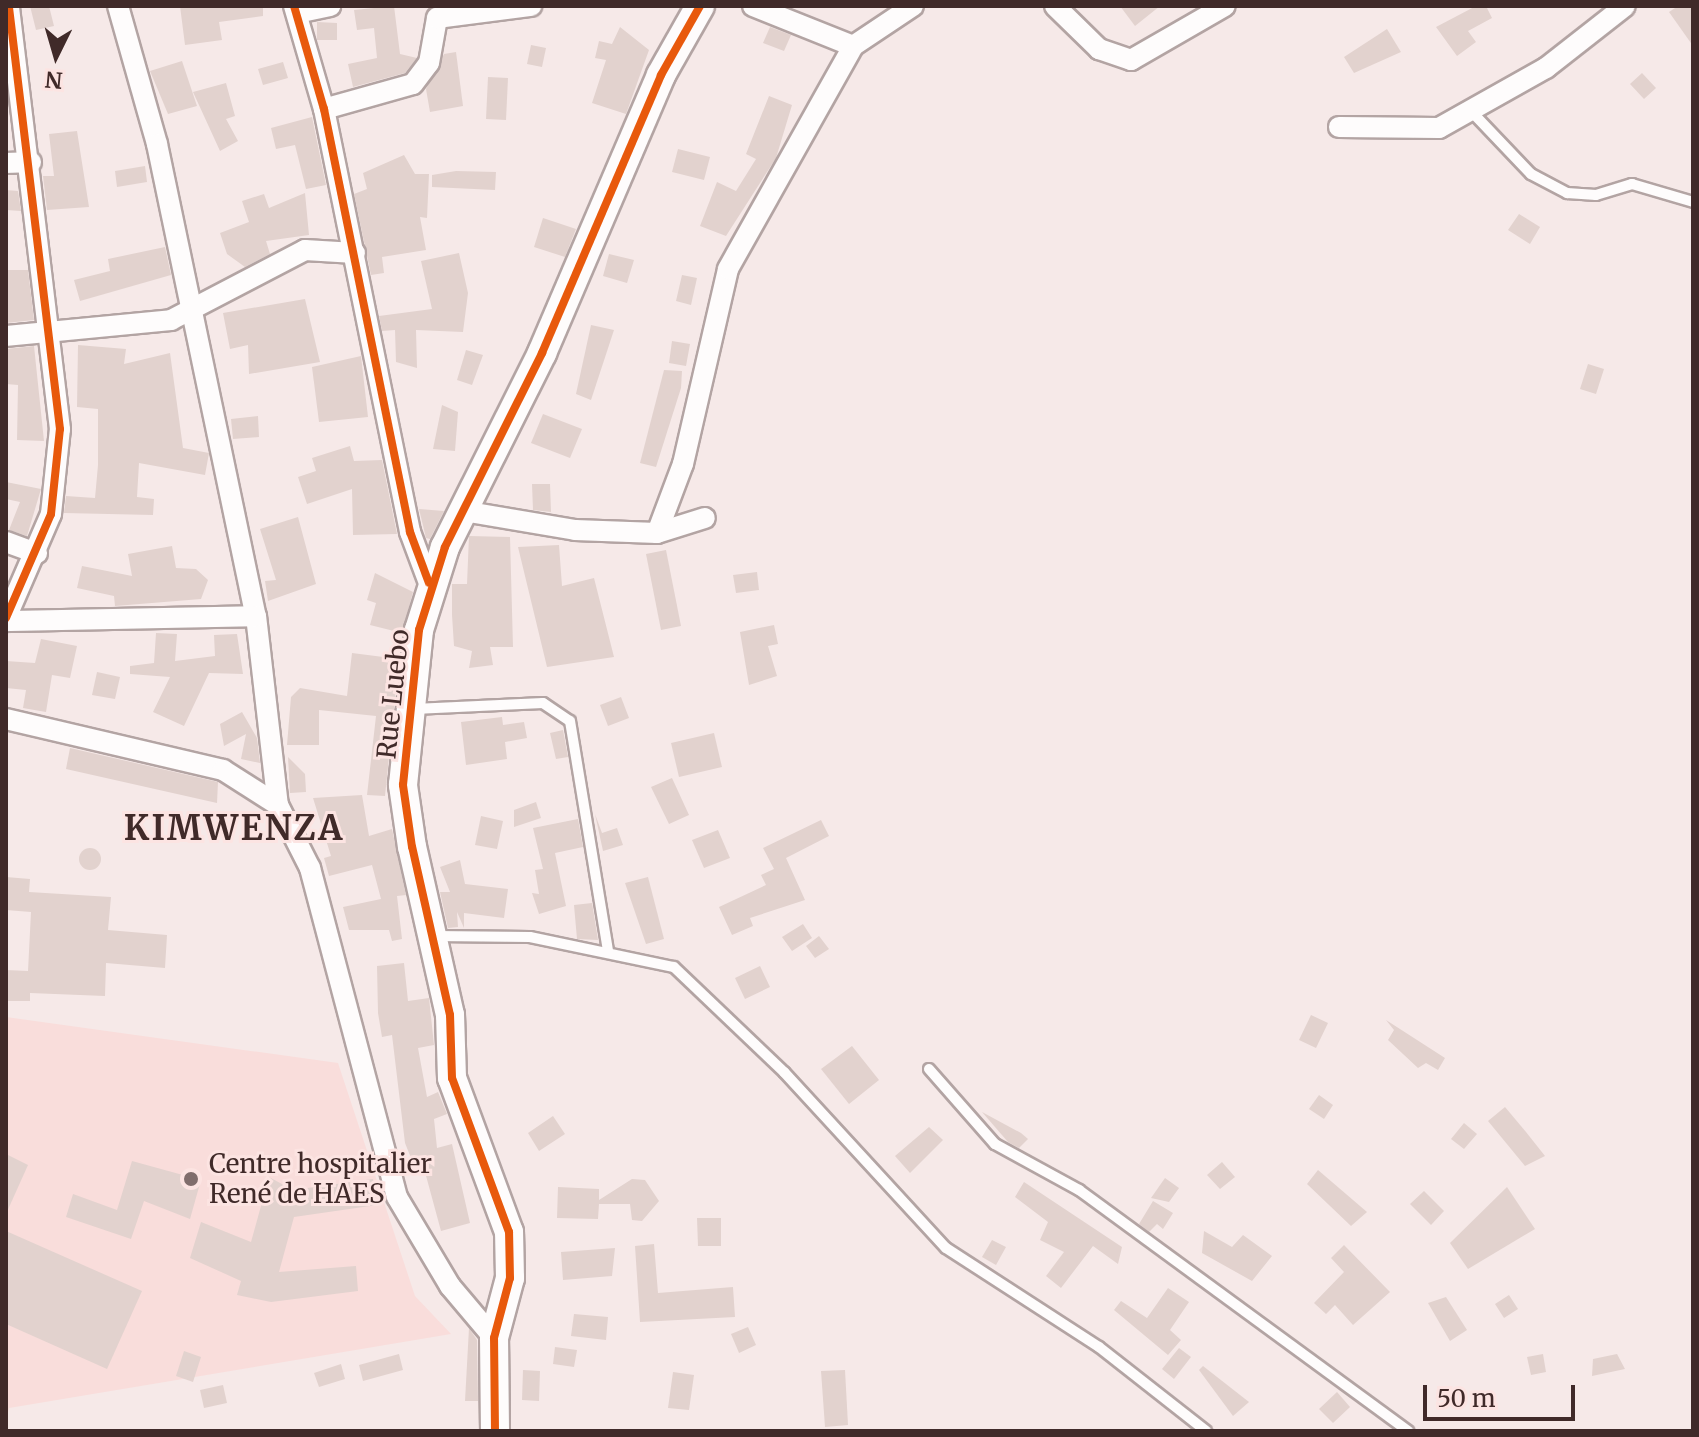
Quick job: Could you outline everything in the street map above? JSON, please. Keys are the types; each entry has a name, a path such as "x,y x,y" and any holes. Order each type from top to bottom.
{"street":[{"path":"9,6 31,162 47,336 60,429 51,514 27,582 6,620 256,616"},
{"path":"118,6 157,144 256,616 278,805 310,868 397,1197 450,1286 494,1338"},
{"path":"330,6 296,10 324,109 410,532 429,583"},
{"path":"324,109 413,84 429,63 437,18 531,6"},
{"name":"Rue Luebo","path":"495,1431 494,1338 510,1278 509,1232 452,1078 450,1015 429,936 403,785 429,583 542,353 661,75 700,6"},
{"path":"753,6 853,46"},
{"path":"657,533 683,464 728,269 853,46 913,6"},
{"path":"1055,6 1099,49 1131,60 1225,6"},
{"path":"1339,127 1419,132 1470,110 1559,59 1625,6"},
{"path":"6,163 31,162"},
{"path":"6,336 47,336 191,311 305,250 355,253"},
{"path":"463,511 546,527 657,533 705,518"},
{"path":"6,542 37,553"},
{"path":"27,582 44,620"},
{"path":"6,719 214,767 278,805"}],"lane":[{"path":"1470,110 1531,174 1567,193 1596,195 1632,184 1693,202"},
{"path":"411,709 543,703 570,721 608,950"},
{"path":"429,936 530,937 608,950 674,967 695,981 946,1248 1099,1347 1206,1431"},
{"path":"929,1069 995,1144 1079,1190 1408,1431"}],"shaded area":[{"name":"Centre hospitalier René de HAES","path":"6,1017 338,1063 415,1296 451,1334 9,1408 6,1420"}],"building":[{"path":"30,6 49,6 54,26 36,30"},
{"path":"180,6 263,6 263,16 219,22 222,40 185,45"},
{"path":"394,6 400,54 417,58 405,73 353,87 348,64 377,58 374,28 357,30 354,10"},
{"path":"1120,6 1160,6 1135,26"},
{"path":"1476,6 1486,6 1492,18 1468,31 1476,42 1457,56 1436,27"},
{"path":"1678,6 1693,6 1693,46 1669,12"},
{"path":"317,22 337,23 337,40 317,40"},
{"path":"620,27 649,50 626,114 592,103 606,60 595,58 599,41 612,44"},
{"path":"770,27 791,35 784,51 763,43"},
{"path":"1387,29 1401,52 1354,73 1344,57"},
{"path":"531,45 546,48 542,67 527,64"},
{"path":"456,52 463,106 430,112 426,89 444,54"},
{"path":"182,61 197,106 168,114 150,71"},
{"path":"283,62 288,78 263,85 258,69"},
{"path":"1642,73 1656,88 1644,99 1630,84"},
{"path":"488,77 508,78 506,120 486,119"},
{"path":"226,83 235,116 226,119 238,141 220,151 193,92"},
{"path":"769,96 792,105 776,158 726,236 700,226 717,182 736,191 756,159 746,154"},
{"path":"312,117 326,185 306,189 295,145 276,149 271,128"},
{"path":"77,131 89,207 47,210 43,176 54,176 49,134"},
{"path":"678,149 710,157 704,180 672,172"},
{"path":"404,155 415,174 429,174 427,218 420,217 426,250 382,257 384,273 371,275 354,194 367,189 363,173"},
{"path":"145,166 147,182 117,187 115,171"},
{"path":"456,171 496,172 495,190 432,187 432,175"},
{"path":"6,190 18,191 21,211 6,210"},
{"path":"305,193 309,235 266,241 270,254 245,267 227,254 220,233 249,222 242,201 264,194 269,208"},
{"path":"1519,214 1540,227 1530,244 1508,230"},
{"path":"543,218 576,229 565,257 534,247"},
{"path":"165,247 171,275 80,301 74,280 110,271 108,259"},
{"path":"459,253 468,293 463,332 416,330 417,368 396,362 395,330 382,331 379,316 432,309 421,261"},
{"path":"609,254 634,260 627,283 603,276"},
{"path":"6,270 28,270 34,320 6,323"},
{"path":"682,275 697,278 691,305 676,301"},
{"path":"305,299 320,362 249,374 248,345 230,349 223,313"},
{"path":"591,325 614,330 591,400 576,394"},
{"path":"672,341 690,344 686,366 669,363"},
{"path":"78,345 126,349 124,364 170,353 183,448 209,453 205,475 139,463 137,497 154,499 153,515 64,513 66,496 95,498 98,465 98,409 77,407"},
{"path":"34,346 44,441 17,440 18,385 6,384 6,349"},
{"path":"466,350 483,355 472,385 457,380"},
{"path":"361,356 368,417 319,422 312,367"},
{"path":"1588,364 1604,369 1596,394 1580,389"},
{"path":"664,370 682,371 681,388 656,467 640,463"},
{"path":"442,405 458,412 455,451 433,449"},
{"path":"543,414 582,429 570,458 531,443"},
{"path":"258,416 259,437 233,439 231,419"},
{"path":"350,446 354,461 382,460 397,534 353,535 352,489 307,504 298,477 316,471 312,458"},
{"path":"6,482 41,489 27,536 9,530 20,502 6,499"},
{"path":"532,484 550,484 551,512 533,510"},
{"path":"419,509 444,511 430,539 426,538"},
{"path":"298,517 316,584 268,601 265,581 276,580 260,529"},
{"path":"469,536 510,537 513,647 490,647 493,665 469,668 472,651 454,646 452,584 467,584"},
{"path":"559,545 562,586 594,578 614,657 547,667 518,547"},
{"path":"172,546 176,568 196,569 208,580 201,599 115,606 114,596 77,588 82,566 132,576 128,554"},
{"path":"666,550 681,626 661,630 646,554"},
{"path":"757,572 759,590 736,593 733,575"},
{"path":"375,573 413,592 402,633 370,625 376,603 367,600"},
{"path":"774,625 778,644 768,646 777,676 749,685 740,632"},
{"path":"156,633 177,634 175,661 215,656 214,635 237,634 243,674 209,673 184,726 153,712 170,677 130,674 130,666 154,663"},
{"path":"41,639 77,646 70,678 52,675 46,712 23,708 26,690 6,688 6,661 35,663"},
{"path":"352,653 399,659 385,796 367,795 376,716 319,710 319,745 287,745 291,697 300,688 347,696"},
{"path":"97,672 120,677 115,699 92,695"},
{"path":"621,697 629,718 608,726 600,705"},
{"path":"242,712 257,738 260,763 241,759 246,734 224,746 220,724"},
{"path":"502,717 503,725 524,722 527,738 505,742 507,759 466,765 461,722"},
{"path":"563,730 568,757 556,759 550,733"},
{"path":"714,733 722,767 679,777 671,743"},
{"path":"70,748 218,782 217,803 66,769"},
{"path":"288,757 305,774 306,792 290,793"},
{"path":"672,778 689,815 669,824 651,787"},
{"path":"362,795 369,836 392,829 406,895 397,896 402,939 392,941 389,930 349,930 343,907 381,899 372,865 329,876 324,858 331,856 313,798"},
{"path":"536,802 541,818 514,827 514,810"},
{"path":"595,814 602,833 617,828 623,845 603,851"},
{"path":"481,816 503,821 497,849 475,845"},
{"path":"578,819 583,847 555,853 566,906 539,914 532,893 539,894 535,870 543,869 533,828"},
{"path":"821,820 829,836 786,858 805,900 750,918 753,926 732,935 719,907 766,885 761,875 774,869 763,848"},
{"path":"718,830 730,858 704,868 692,840"},
{"path":"90,848 98,851 101,859 98,867 90,870 82,867 79,859 82,851"},
{"path":"460,860 465,884 508,889 504,918 464,913 464,928 457,912 458,927 448,928 440,892 450,892 440,867"},
{"path":"6,877 30,879 29,892 111,897 108,930 167,935 165,968 106,963 105,996 30,993 30,1001 6,1001 6,970 28,971 31,912 6,910"},
{"path":"648,877 664,939 646,944 625,883"},
{"path":"592,903 598,940 577,939 574,905"},
{"path":"803,924 812,938 792,951 782,937"},
{"path":"819,936 829,949 815,958 806,946"},
{"path":"404,963 408,1001 429,998 434,1045 418,1048 427,1097 438,1092 447,1114 434,1119 437,1148 452,1144 470,1223 441,1231 425,1172 417,1173 405,1143 392,1035 382,1037 378,1013 377,966"},
{"path":"760,966 770,987 745,999 735,978"},
{"path":"1311,1015 1328,1023 1316,1048 1299,1040"},
{"path":"1386,1020 1445,1058 1438,1070 1426,1063 1418,1068 1388,1040 1394,1030"},
{"path":"852,1046 879,1080 849,1104 821,1069"},
{"path":"1319,1095 1333,1105 1324,1119 1309,1109"},
{"path":"1505,1107 1545,1156 1525,1166 1488,1121"},
{"path":"982,1112 1028,1139 1019,1148 1008,1142"},
{"path":"553,1116 565,1134 539,1151 528,1133"},
{"path":"1464,1123 1477,1134 1464,1149 1451,1139"},
{"path":"929,1127 943,1140 910,1173 895,1156"},
{"path":"6,1154 28,1165 6,1214"},
{"path":"132,1161 201,1180 190,1219 144,1201 131,1239 66,1217 73,1194 117,1210"},
{"path":"1222,1162 1235,1177 1220,1189 1207,1175"},
{"path":"1318,1170 1367,1212 1351,1226 1307,1184"},
{"path":"269,1177 293,1190 373,1179 377,1205 294,1217 279,1272 356,1266 358,1291 271,1302 237,1295 241,1281 190,1258 201,1222 251,1242"},
{"path":"1165,1178 1179,1188 1169,1202 1151,1198"},
{"path":"632,1179 645,1180 659,1201 642,1221 632,1220 630,1204 599,1204 598,1219 557,1218 558,1187 599,1189 599,1200"},
{"path":"1024,1182 1122,1247 1118,1264 1093,1246 1061,1288 1046,1276 1064,1252 1040,1240 1048,1222 1015,1197"},
{"path":"1507,1187 1535,1229 1468,1269 1450,1243"},
{"path":"1424,1191 1444,1211 1431,1225 1410,1204"},
{"path":"1153,1201 1173,1213 1163,1229 1157,1224 1149,1232 1139,1224"},
{"path":"697,1218 721,1218 721,1246 698,1246"},
{"path":"6,1231 142,1291 107,1369 6,1324"},
{"path":"1204,1231 1232,1247 1243,1235 1272,1256 1252,1281 1202,1253"},
{"path":"992,1240 1006,1247 996,1265 982,1257"},
{"path":"654,1244 658,1293 733,1287 735,1317 640,1322 635,1246"},
{"path":"1344,1245 1390,1292 1353,1325 1335,1305 1326,1314 1314,1303 1344,1272 1331,1258"},
{"path":"615,1248 612,1276 563,1280 561,1252"},
{"path":"1168,1288 1189,1302 1170,1330 1181,1340 1168,1355 1114,1310 1121,1301 1147,1318"},
{"path":"1509,1295 1518,1309 1504,1318 1495,1304"},
{"path":"1446,1297 1467,1330 1450,1341 1428,1303"},
{"path":"574,1314 608,1317 606,1340 571,1336"},
{"path":"748,1327 756,1345 739,1353 731,1334"},
{"path":"469,1328 477,1340 478,1401 465,1401"},
{"path":"555,1347 577,1350 574,1367 553,1364"},
{"path":"1179,1348 1191,1357 1174,1379 1162,1369"},
{"path":"184,1351 201,1357 193,1382 176,1376"},
{"path":"399,1354 403,1370 363,1381 359,1365"},
{"path":"1543,1354 1546,1372 1531,1375 1527,1357"},
{"path":"1617,1354 1625,1369 1592,1376 1593,1359"},
{"path":"341,1364 345,1379 319,1387 314,1373"},
{"path":"1203,1366 1249,1402 1233,1416 1199,1370"},
{"path":"523,1370 540,1371 539,1401 522,1400"},
{"path":"845,1370 848,1425 825,1427 821,1371"},
{"path":"673,1372 694,1375 689,1410 668,1408"},
{"path":"223,1385 227,1403 204,1408 200,1390"},
{"path":"1337,1392 1350,1407 1333,1423 1319,1409"}],"cycle path":[{"path":"6,618 51,514 60,429 9,6"},
{"path":"294,6 324,109 410,532 429,583"},
{"path":"495,1431 494,1338 510,1278 509,1232 452,1078 450,1015 412,847 403,785 419,630 445,547 542,353 661,75 700,6"}],"place":[{"name":"Centre hospitalier René de HAES","path":"191,1179"}],"district":[{"name":"KIMWENZA","path":"234,829"}]}
